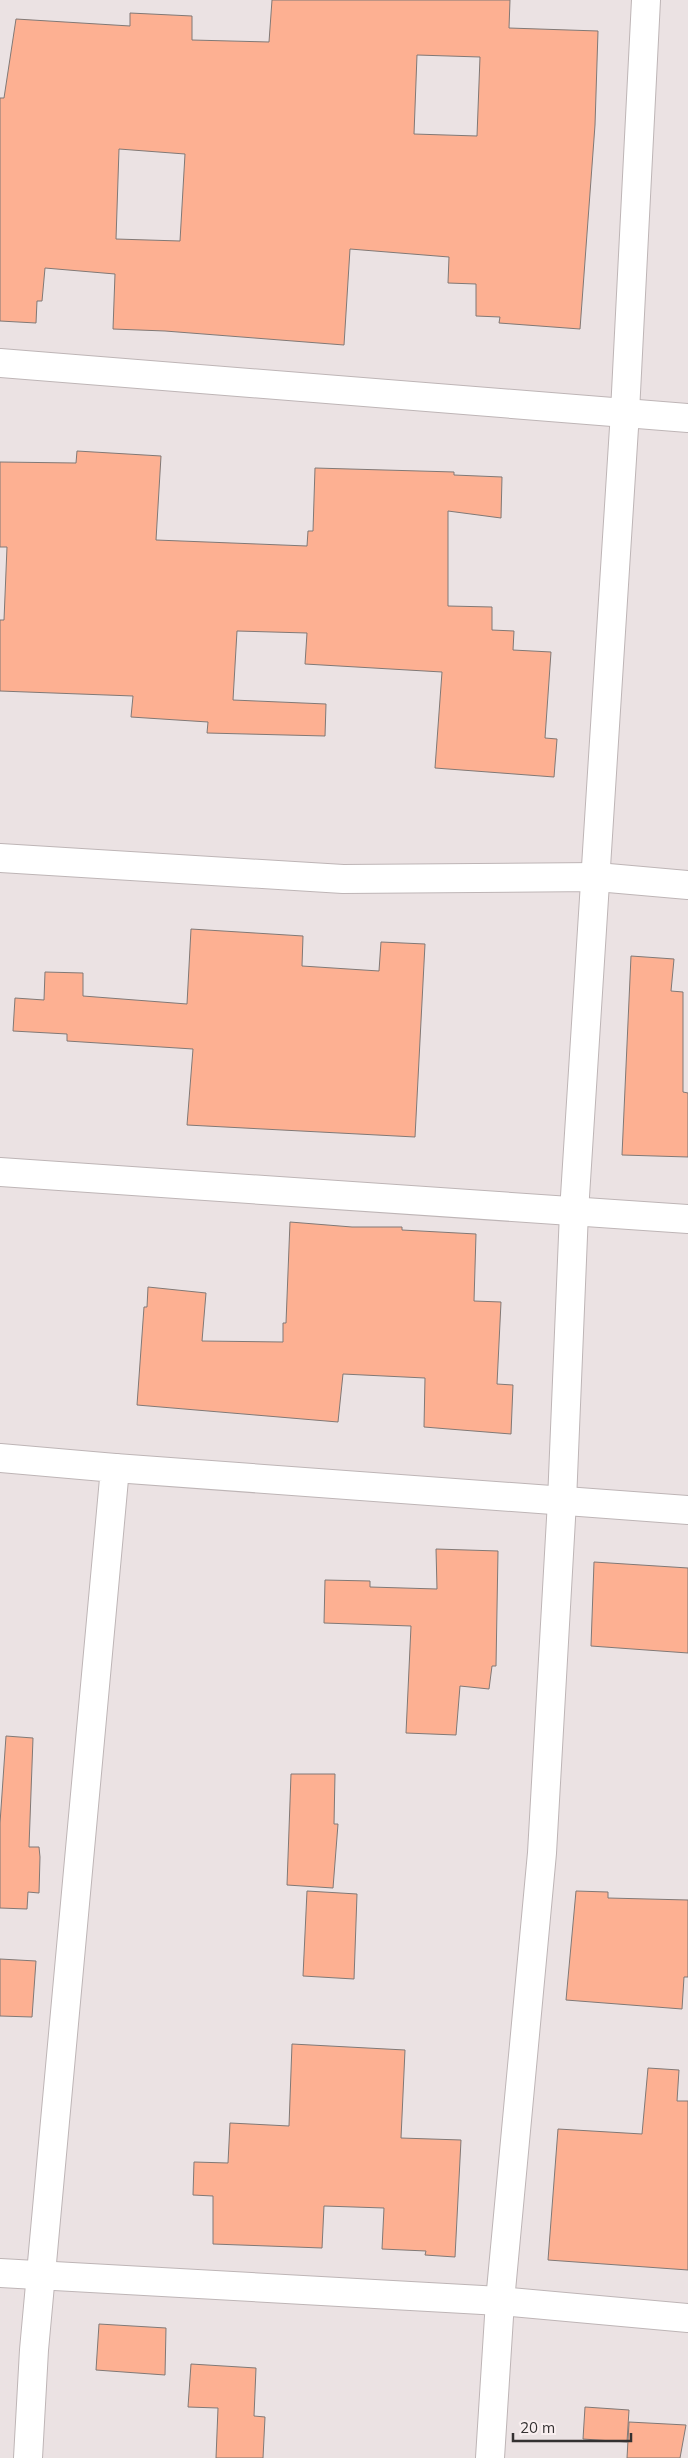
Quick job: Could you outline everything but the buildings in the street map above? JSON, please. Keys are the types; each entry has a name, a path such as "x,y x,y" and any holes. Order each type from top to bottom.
{"street":[{"path":"490,2458 500,2301 542,1853 562,1501 574,1212 597,877 625,412 646,0"},
{"path":"0,363 688,418"},
{"path":"0,858 342,879 597,877 688,885"},
{"path":"0,1172 688,1219"},
{"path":"0,1458 688,1510"},
{"path":"28,2458 41,2275 115,1468"},
{"path":"0,2273 500,2301 688,2318"}]}
